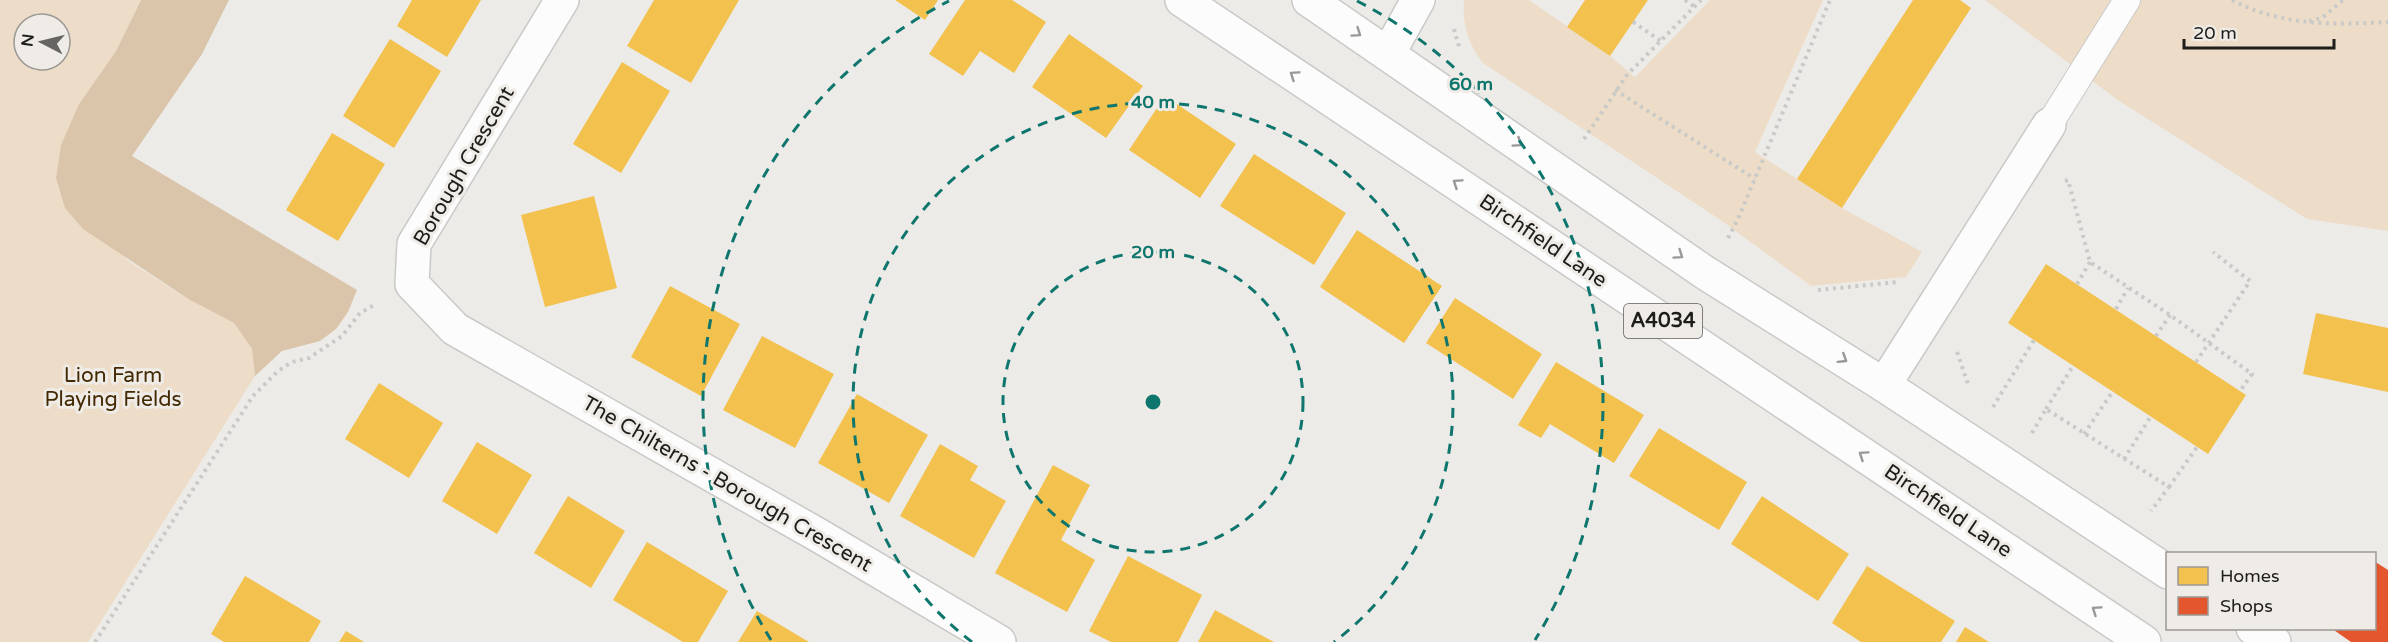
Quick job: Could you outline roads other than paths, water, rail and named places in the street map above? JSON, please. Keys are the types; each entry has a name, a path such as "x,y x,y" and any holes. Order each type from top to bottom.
{"main road":[{"name":"Borough Crescent","path":"455,329 412,284 414,244 562,0"},
{"name":"Birchfield Lane","path":"1182,0 2144,642"},
{"name":"A4034","path":"1309,0 1704,272 1884,385 2166,571"},
{"path":"1388,54 1419,0"},
{"path":"1884,385 2049,125"},
{"name":"The Chilterns - Borough Crescent","path":"455,329 808,529 999,642"},
{"path":"2256,630 2274,642"}],"lane":[{"path":"2049,125 2127,0"}],"park label":[{"name":"Lion Farm Playing Fields","path":"113,387"}]}
